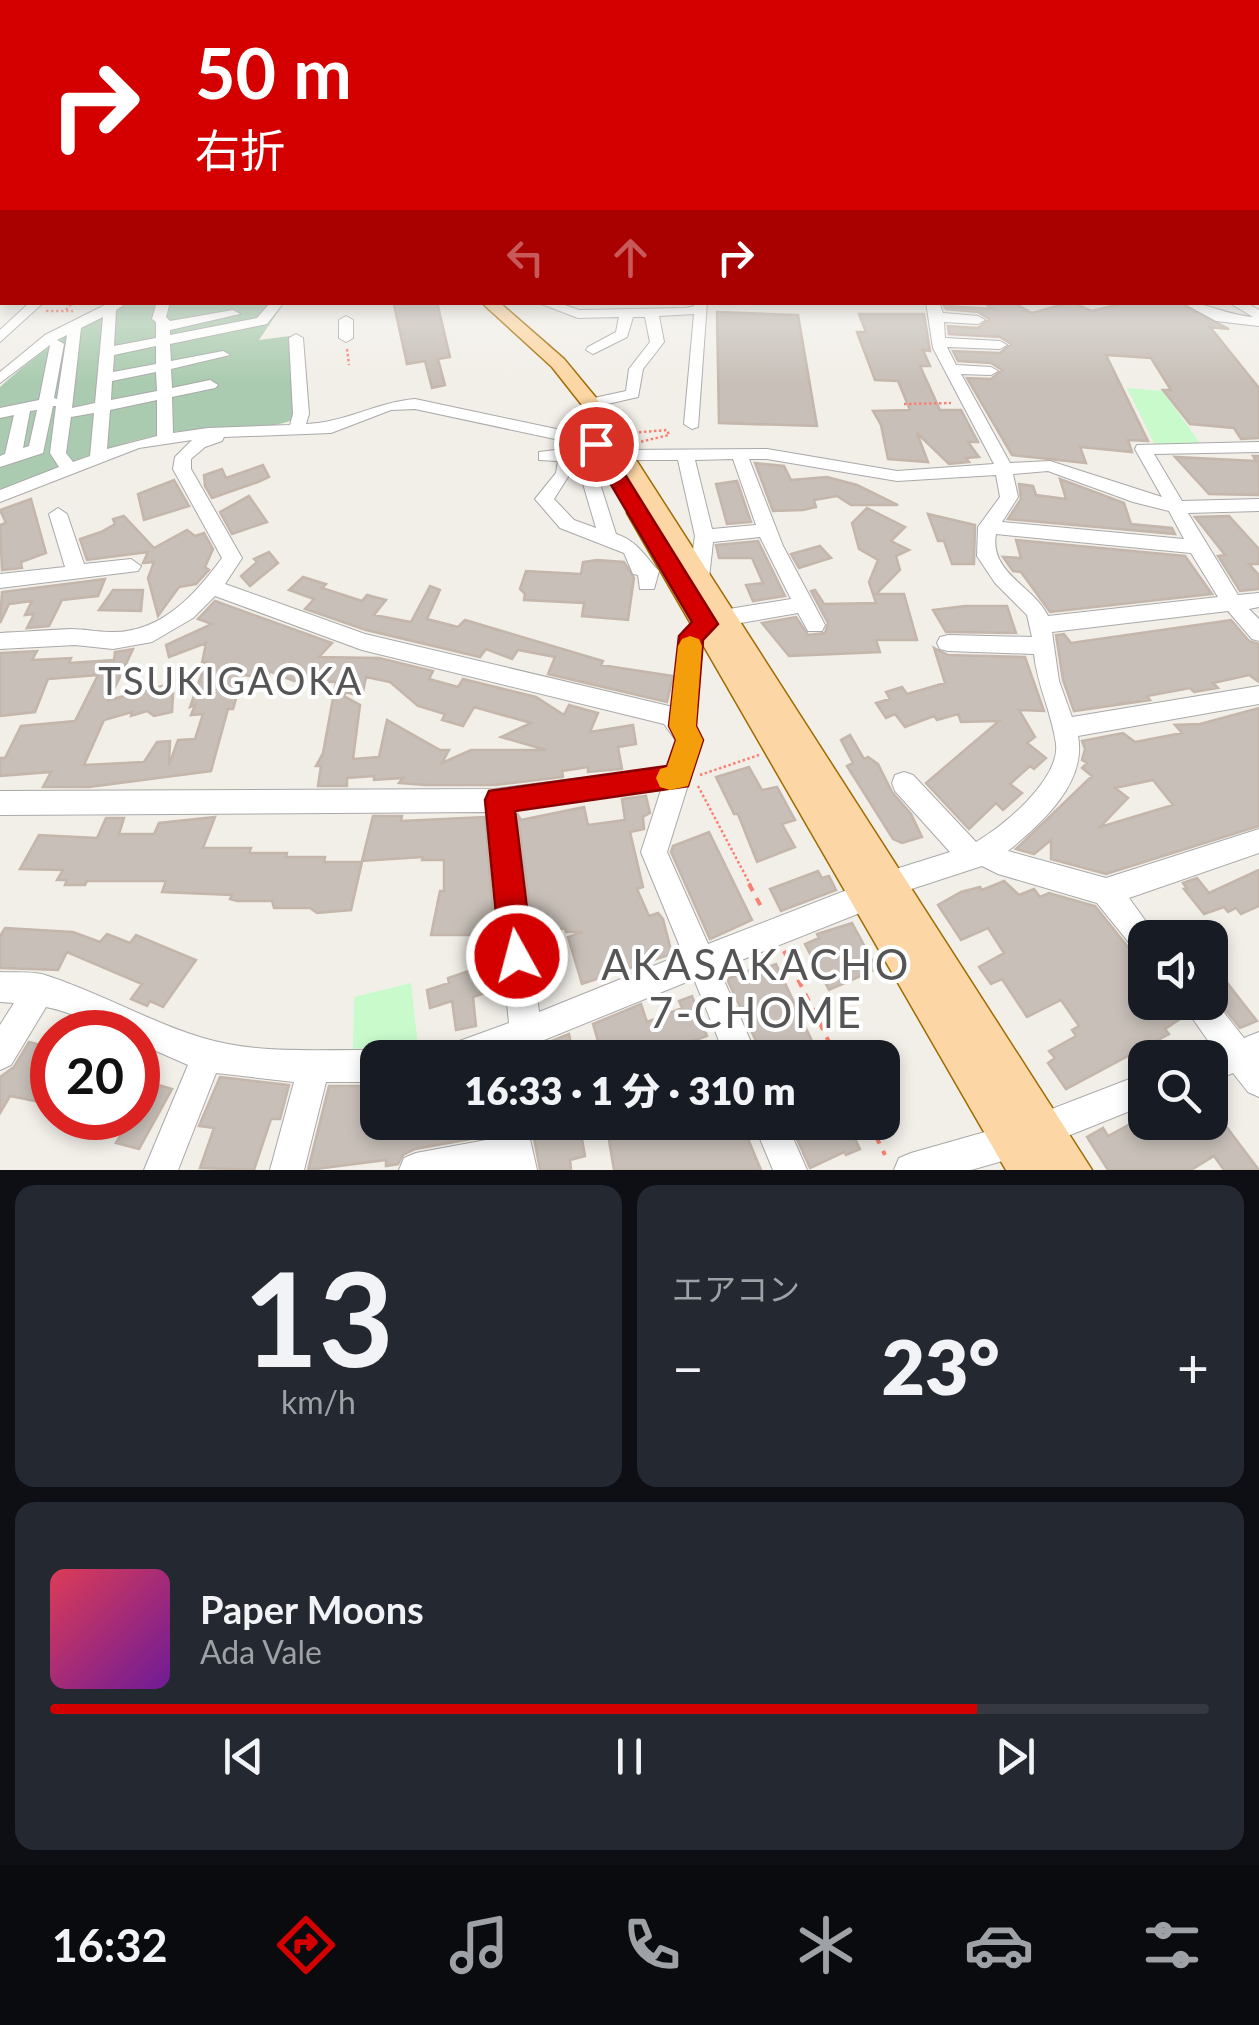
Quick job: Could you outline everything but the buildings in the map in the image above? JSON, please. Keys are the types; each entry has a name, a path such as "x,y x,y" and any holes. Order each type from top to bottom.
{"main road":[{"path":"475,305 555,380 699,578 714,621"},
{"path":"492,305 558,364 590,402 606,452 1028,1133 1071,1170"},
{"path":"1028,1133 1030,1170"}],"street":[{"path":"0,379 65,329 116,305"},
{"path":"98,458 106,352 116,305"},
{"path":"163,305 159,319 163,320 165,440"},
{"path":"106,352 234,313 262,321 275,305"},
{"path":"551,305 578,314 626,314 701,306 692,424"},
{"path":"1193,305 1221,318 1256,324"},
{"path":"1237,305 1256,324"},
{"path":"0,338 34,307"},
{"path":"508,1040 701,963 772,929 978,855 1055,788 1066,772 1066,728 1053,700 1037,613 988,561 982,544 986,527 1009,496 1003,466 938,342 935,310 978,320"},
{"path":"590,402 633,394 636,369 657,342 651,312"},
{"path":"345,313 347,342"},
{"path":"593,350 622,334 626,314"},
{"path":"14,457 37,450 44,404 65,329"},
{"path":"63,460 65,329"},
{"path":"296,338 301,414 297,428"},
{"path":"938,342 1000,346"},
{"path":"105,378 223,355"},
{"path":"950,369 991,371"},
{"path":"0,413 44,404 102,406 210,386"},
{"path":"14,457 98,458 136,444 165,440 331,428 389,406 415,404 606,452 767,454 897,476 954,474 1003,466 1050,466 1139,498 1179,506 1259,506"},
{"path":"14,457 23,408"},
{"path":"0,641 74,637 113,641 152,634 186,613 212,588 232,558 182,469 183,457 199,443 248,431"},
{"path":"1259,447 1144,449 1179,506 1194,546 1230,603 1259,632"},
{"path":"545,456 567,457 580,452 583,458 579,464 606,452"},
{"path":"606,452 608,538"},
{"path":"685,454 704,536 699,578"},
{"path":"739,454 767,530 815,624"},
{"path":"567,457 564,474 544,500 568,524 623,541 640,562 640,569 649,571 646,584"},
{"path":"0,496 63,460"},
{"path":"58,514 77,572"},
{"path":"986,527 1194,546"},
{"path":"704,536 767,530"},
{"path":"0,581 131,566"},
{"path":"212,588 362,642 671,716 683,726 690,740 654,852 734,1040"},
{"path":"948,642 1040,636 1259,600"},
{"path":"683,726 691,636 714,621 804,604"},
{"path":"1066,728 1259,695"},
{"path":"0,803 499,800 678,777"},
{"path":"904,783 978,855 1106,892 1259,841"},
{"path":"499,800 526,1034"},
{"path":"1106,892 1129,920"},
{"path":"0,987 61,992 172,1044 208,1056 256,1066 360,1065"},
{"path":"0,1054 40,988"},
{"path":"1210,1020 1242,1063"},
{"path":"161,1170 208,1056"},
{"path":"287,1170 315,1064"},
{"path":"898,1162 1028,1133 1128,1096"},
{"path":"778,1140 790,1170"},
{"path":"416,1170 518,1152 520,1170"}],"path":[{"path":"34,307 65,329 72,305"},
{"path":"347,342 349,365"},
{"path":"904,404 968,403"},
{"path":"567,457 669,435 666,430 606,452"},
{"path":"759,755 694,777 769,922"},
{"path":"777,938 828,1040"},
{"path":"882,1140 898,1162"}],"green space":[{"path":"127,305 283,305 259,340 298,335 305,415 263,427 191,430 142,439 69,463 0,494 0,387 31,361 94,320"},
{"path":"1127,388 1163,391 1202,446 1156,447"},
{"path":"411,983 417,1040 360,1040 360,1049 353,1049 354,997"}],"slow traffic":[{"path":"670,778 678,777 690,740 683,726 690,646"}],"district":[{"name":"TSUKIGAOKA","path":"231,680"},
{"name":"AKASAKACHO 7-CHOME","path":"756,988"}],"route":[{"path":"517,956 499,800 678,777 690,740 683,726 691,636 706,624 596,444"}]}
